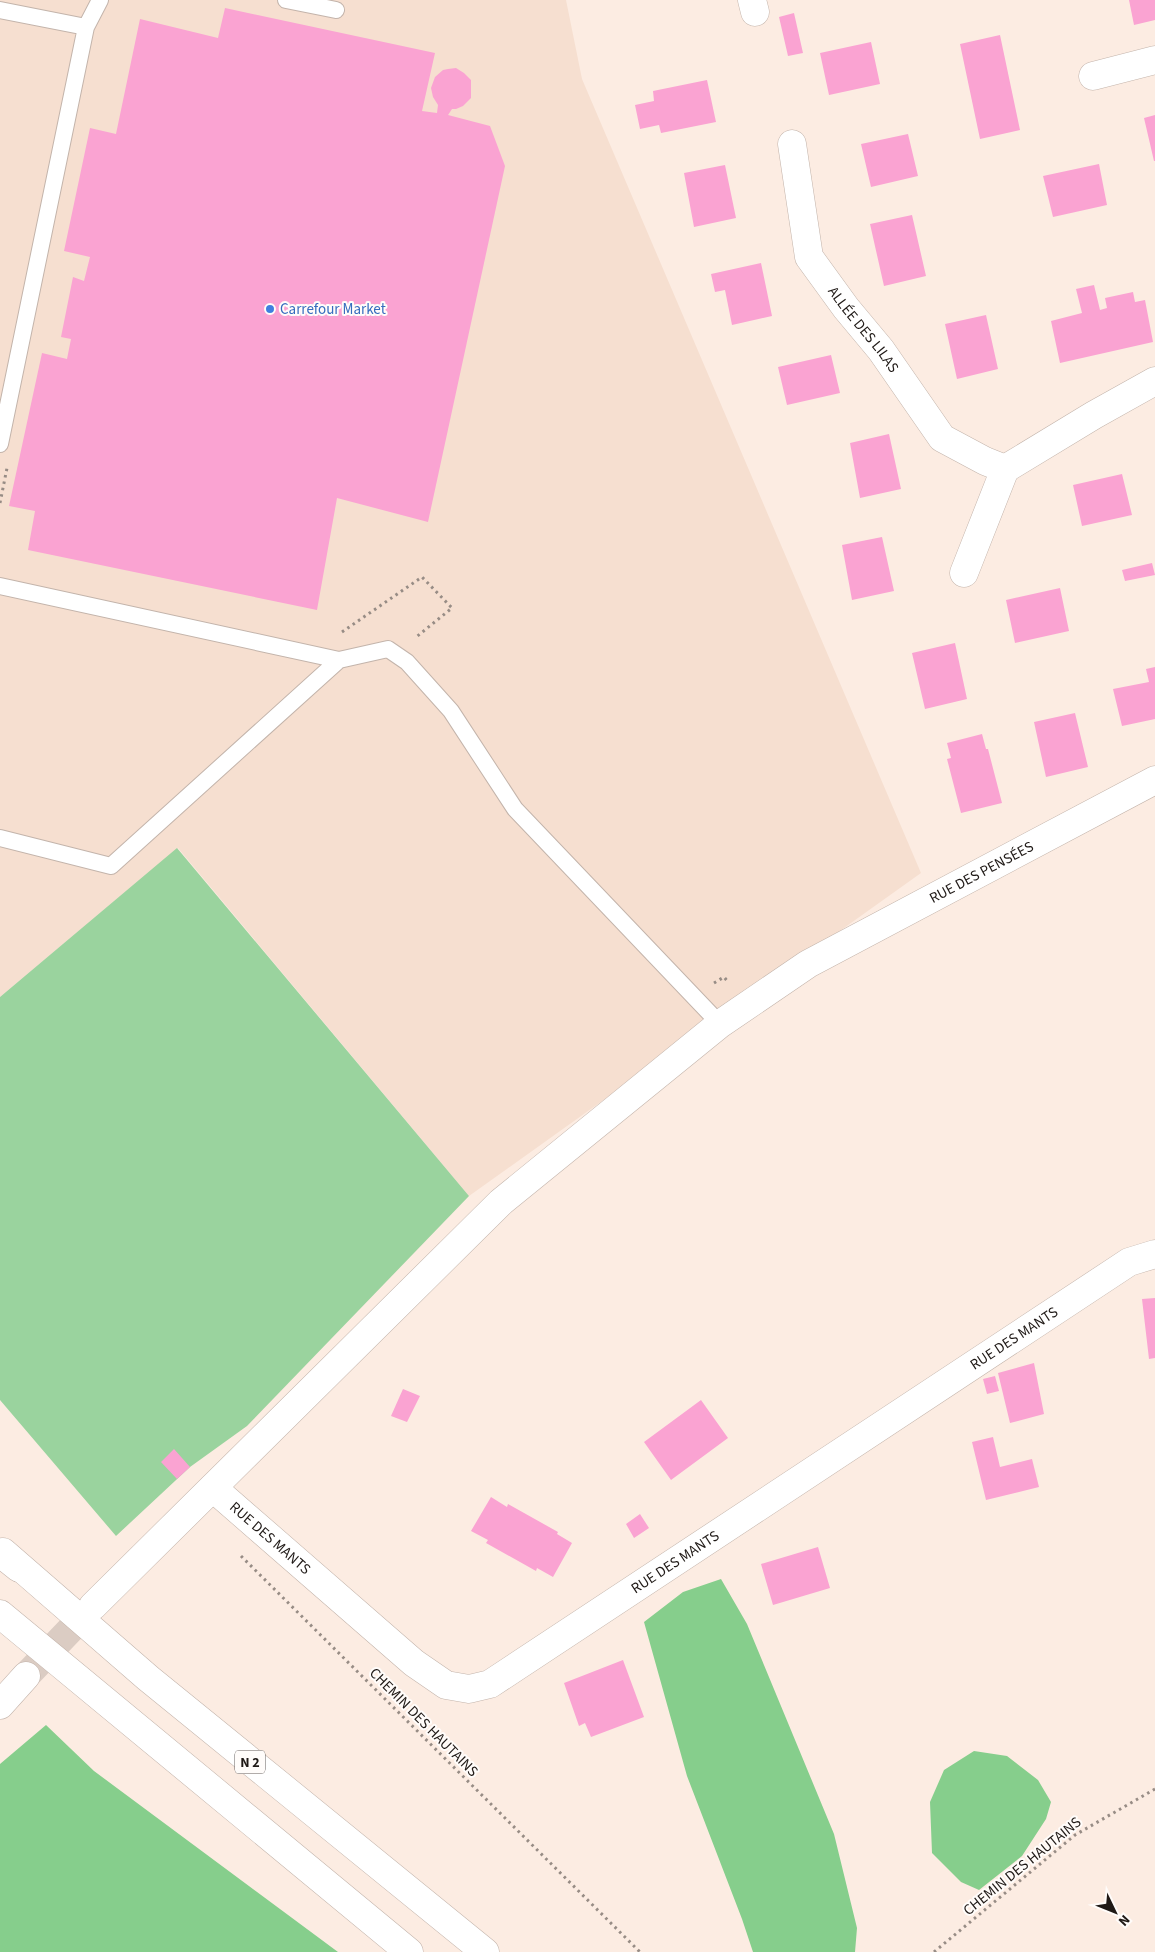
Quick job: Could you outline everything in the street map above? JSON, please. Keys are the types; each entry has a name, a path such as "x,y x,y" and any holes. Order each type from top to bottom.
{"main road":[{"path":"1093,76 1155,60"},
{"name":"ALLÉE DES LILAS","path":"792,144 809,257 846,308 881,350 942,438 984,461 1005,469"},
{"path":"964,573 1005,469 1094,415 1155,381"},
{"name":"RUE DES PENSÉES","path":"93,1606 116,1581 213,1488 501,1202 720,1024 808,964 1155,780"},
{"name":"RUE DES MANTS","path":"213,1488 414,1663 446,1685 469,1689 490,1684 1129,1262 1155,1254"},
{"name":"N 2","path":"6,1557 148,1678 485,1952"},
{"path":"0,1614 409,1952"},
{"path":"0,1705 26,1676"}],"lane":[{"path":"0,444 86,27 100,0"},
{"path":"286,0 336,10"},
{"path":"0,10 86,27"},
{"path":"0,586 338,660 388,649 407,662 451,711 515,809 720,1024"},
{"path":"0,838 111,866 338,660"}],"path":[{"path":"336,637 422,577 452,608 414,639 421,645"},
{"path":"707,987 724,977 747,1006"},
{"name":"CHEMIN DES HAUTAINS","path":"235,1550 640,1952"},
{"name":"CHEMIN DES HAUTAINS","path":"934,1952 1075,1835 1155,1789"}],"shaded area":[{"path":"0,0 566,0 582,79 921,873 469,1196 178,848 0,997"}],"green space":[{"path":"177,848 469,1196 247,1426 190,1467 116,1536 0,1400 0,997"},
{"path":"721,1579 747,1624 834,1834 857,1928 855,1952 753,1952 687,1776 644,1622 683,1592"},
{"path":"46,1725 94,1771 338,1952 0,1952 0,1764"},
{"path":"974,1751 1007,1756 1038,1780 1051,1802 1046,1819 1022,1856 979,1890 961,1882 932,1853 930,1802 944,1770"}],"building":[{"path":"1129,0 1155,0 1155,20 1134,25"},
{"name":"Carrefour Market","path":"225,8 435,53 422,111 437,113 438,105 433,97 431,88 435,77 443,70 448,69 456,68 464,73 471,80 471,98 463,106 452,109 448,115 490,126 505,166 428,522 337,498 317,610 28,550 35,511 9,506 42,353 67,359 71,339 61,337 73,277 84,281 90,257 64,251 90,128 116,134 140,19 218,38"},
{"path":"794,13 803,53 788,56 779,17"},
{"path":"1000,35 1020,130 980,139 960,44"},
{"path":"871,42 880,84 829,95 820,53"},
{"path":"707,80 716,122 661,133 659,125 640,129 635,105 654,101 653,91"},
{"path":"1155,115 1155,161 1154,161 1144,118"},
{"path":"908,134 918,176 871,187 861,144"},
{"path":"1099,164 1107,205 1053,217 1043,176"},
{"path":"725,165 736,218 694,227 684,173"},
{"path":"912,215 926,276 884,286 870,224"},
{"path":"761,263 772,316 732,325 725,290 715,292 711,274"},
{"path":"1094,285 1100,310 1107,308 1105,298 1133,292 1135,302 1145,300 1153,342 1060,363 1051,321 1082,313 1076,289"},
{"path":"986,315 998,369 957,379 945,324"},
{"path":"831,355 840,393 787,405 778,367"},
{"path":"889,434 901,489 860,498 850,443"},
{"path":"1122,474 1132,515 1082,526 1073,485"},
{"path":"882,537 894,591 852,600 842,545"},
{"path":"1152,563 1155,575 1125,581 1122,570"},
{"path":"1060,588 1069,631 1015,643 1006,600"},
{"path":"955,643 967,699 925,709 912,653"},
{"path":"1155,667 1155,719 1122,726 1113,689 1149,682 1146,669"},
{"path":"1075,713 1088,767 1046,777 1034,722"},
{"path":"982,734 986,749 988,749 1002,803 961,813 947,759 951,758 947,743"},
{"path":"1155,1298 1155,1358 1149,1359 1142,1299"},
{"path":"1034,1363 1044,1414 1010,1423 998,1373"},
{"path":"995,1376 999,1391 987,1394 983,1379"},
{"path":"403,1389 420,1396 407,1422 391,1416"},
{"path":"701,1400 728,1438 671,1480 644,1442"},
{"path":"993,1437 1000,1467 1032,1459 1039,1487 986,1500 972,1442"},
{"path":"174,1449 190,1467 177,1479 161,1462"},
{"path":"491,1497 507,1507 508,1504 558,1532 557,1534 572,1543 553,1577 537,1568 536,1571 486,1543 488,1540 471,1531"},
{"path":"640,1514 649,1528 634,1538 626,1524"},
{"path":"818,1547 830,1588 773,1605 761,1564"},
{"path":"623,1660 644,1717 591,1737 585,1723 579,1726 564,1683"}],"tunnel":[{"path":"26,1676 93,1606"}],"place":[{"name":"Carrefour Market","path":"270,309"}]}
